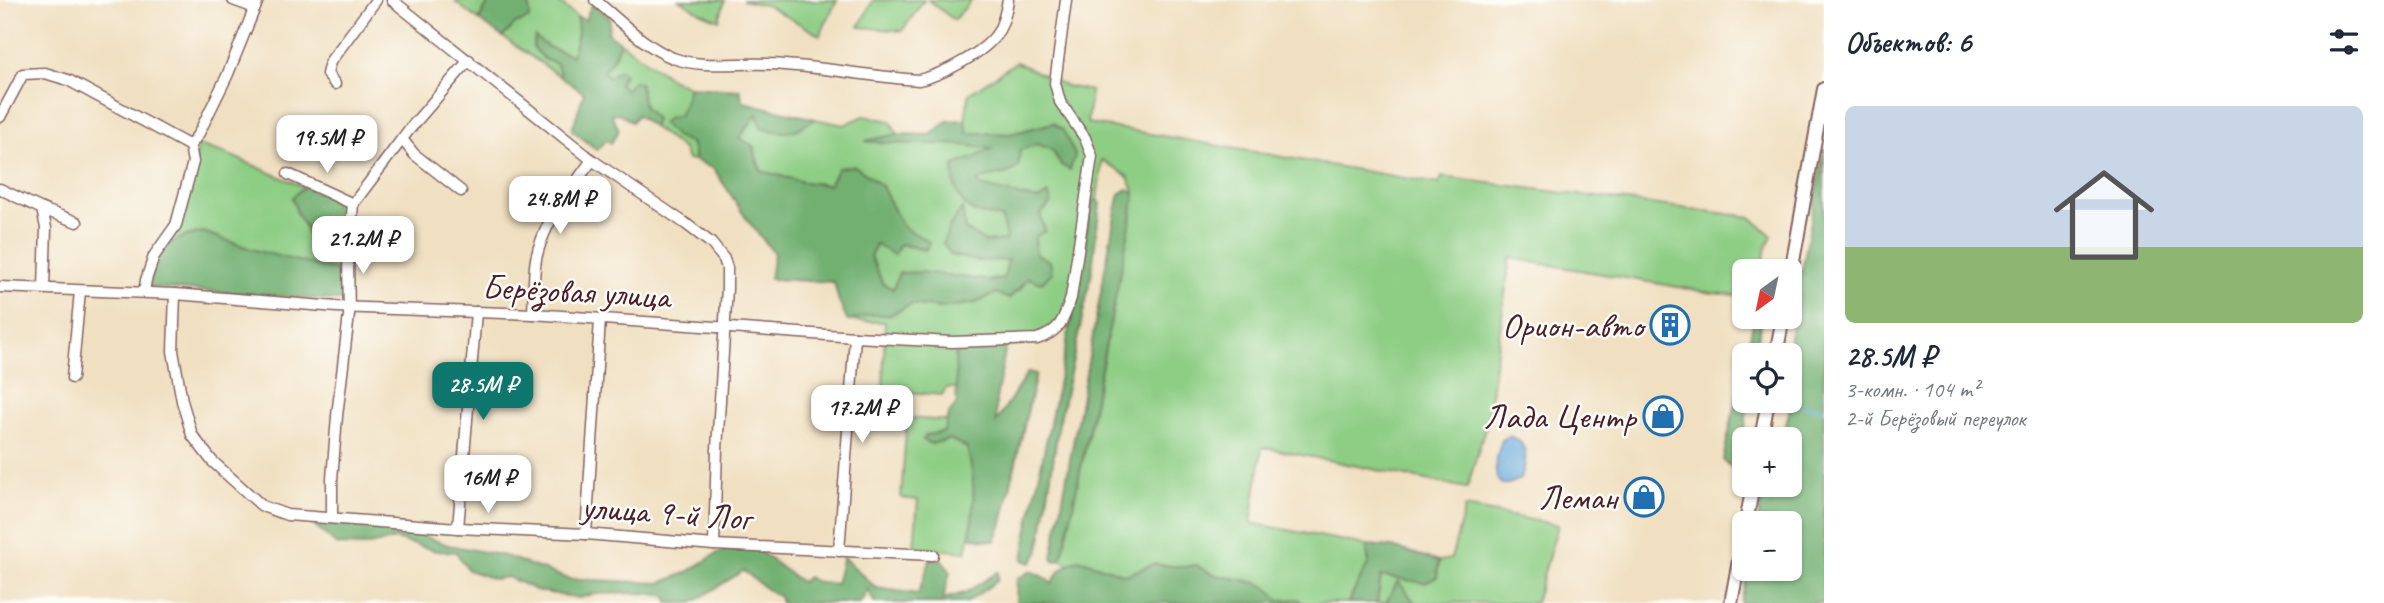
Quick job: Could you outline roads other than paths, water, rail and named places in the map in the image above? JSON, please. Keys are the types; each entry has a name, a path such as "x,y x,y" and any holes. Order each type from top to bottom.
{"main road":[{"path":"1793,259 1824,89"},
{"path":"1731,603 1735,581"}],"street":[{"path":"144,292 154,256 176,225 193,162 190,146 227,76 256,4 233,0"},
{"path":"335,84 327,74 330,62 376,0"},
{"path":"392,0 593,160 686,224 718,251 727,268 726,328 716,449 713,545"},
{"path":"595,0 636,34 674,58 695,63 770,64 919,80 938,76 988,44 1003,22 1009,0"},
{"name":"Берёзовая улица","path":"0,288 144,292 349,307 533,314 952,342 1038,339 1051,335 1064,319 1071,298 1092,156 1085,138 1060,102 1055,83 1066,0"},
{"path":"332,517 332,479 349,307 348,258 353,204 402,139 469,60"},
{"path":"0,117 23,74 45,73 77,84 190,146"},
{"path":"402,139 414,153 461,191"},
{"path":"533,314 536,261 542,239 551,217 593,160"},
{"path":"288,174 353,204"},
{"path":"0,189 77,222"},
{"path":"43,209 46,228 44,288"},
{"path":"72,378 80,291"},
{"name":"улица 9-й Лог","path":"175,294 173,351 182,401 192,435 212,461 262,506 287,515 713,545 933,555"},
{"path":"458,528 476,313"},
{"path":"586,534 600,320"},
{"path":"839,551 855,337"}],"water":[{"path":"1509,436 1523,447 1524,466 1520,479 1502,484 1498,480 1496,465 1502,440"}],"waterway":[{"path":"1803,406 1824,408"}],"place":[{"name":"Орион-авто","path":"1670,325"},
{"name":"Лада Центр","path":"1663,416"},
{"name":"Леман","path":"1644,497"}]}
